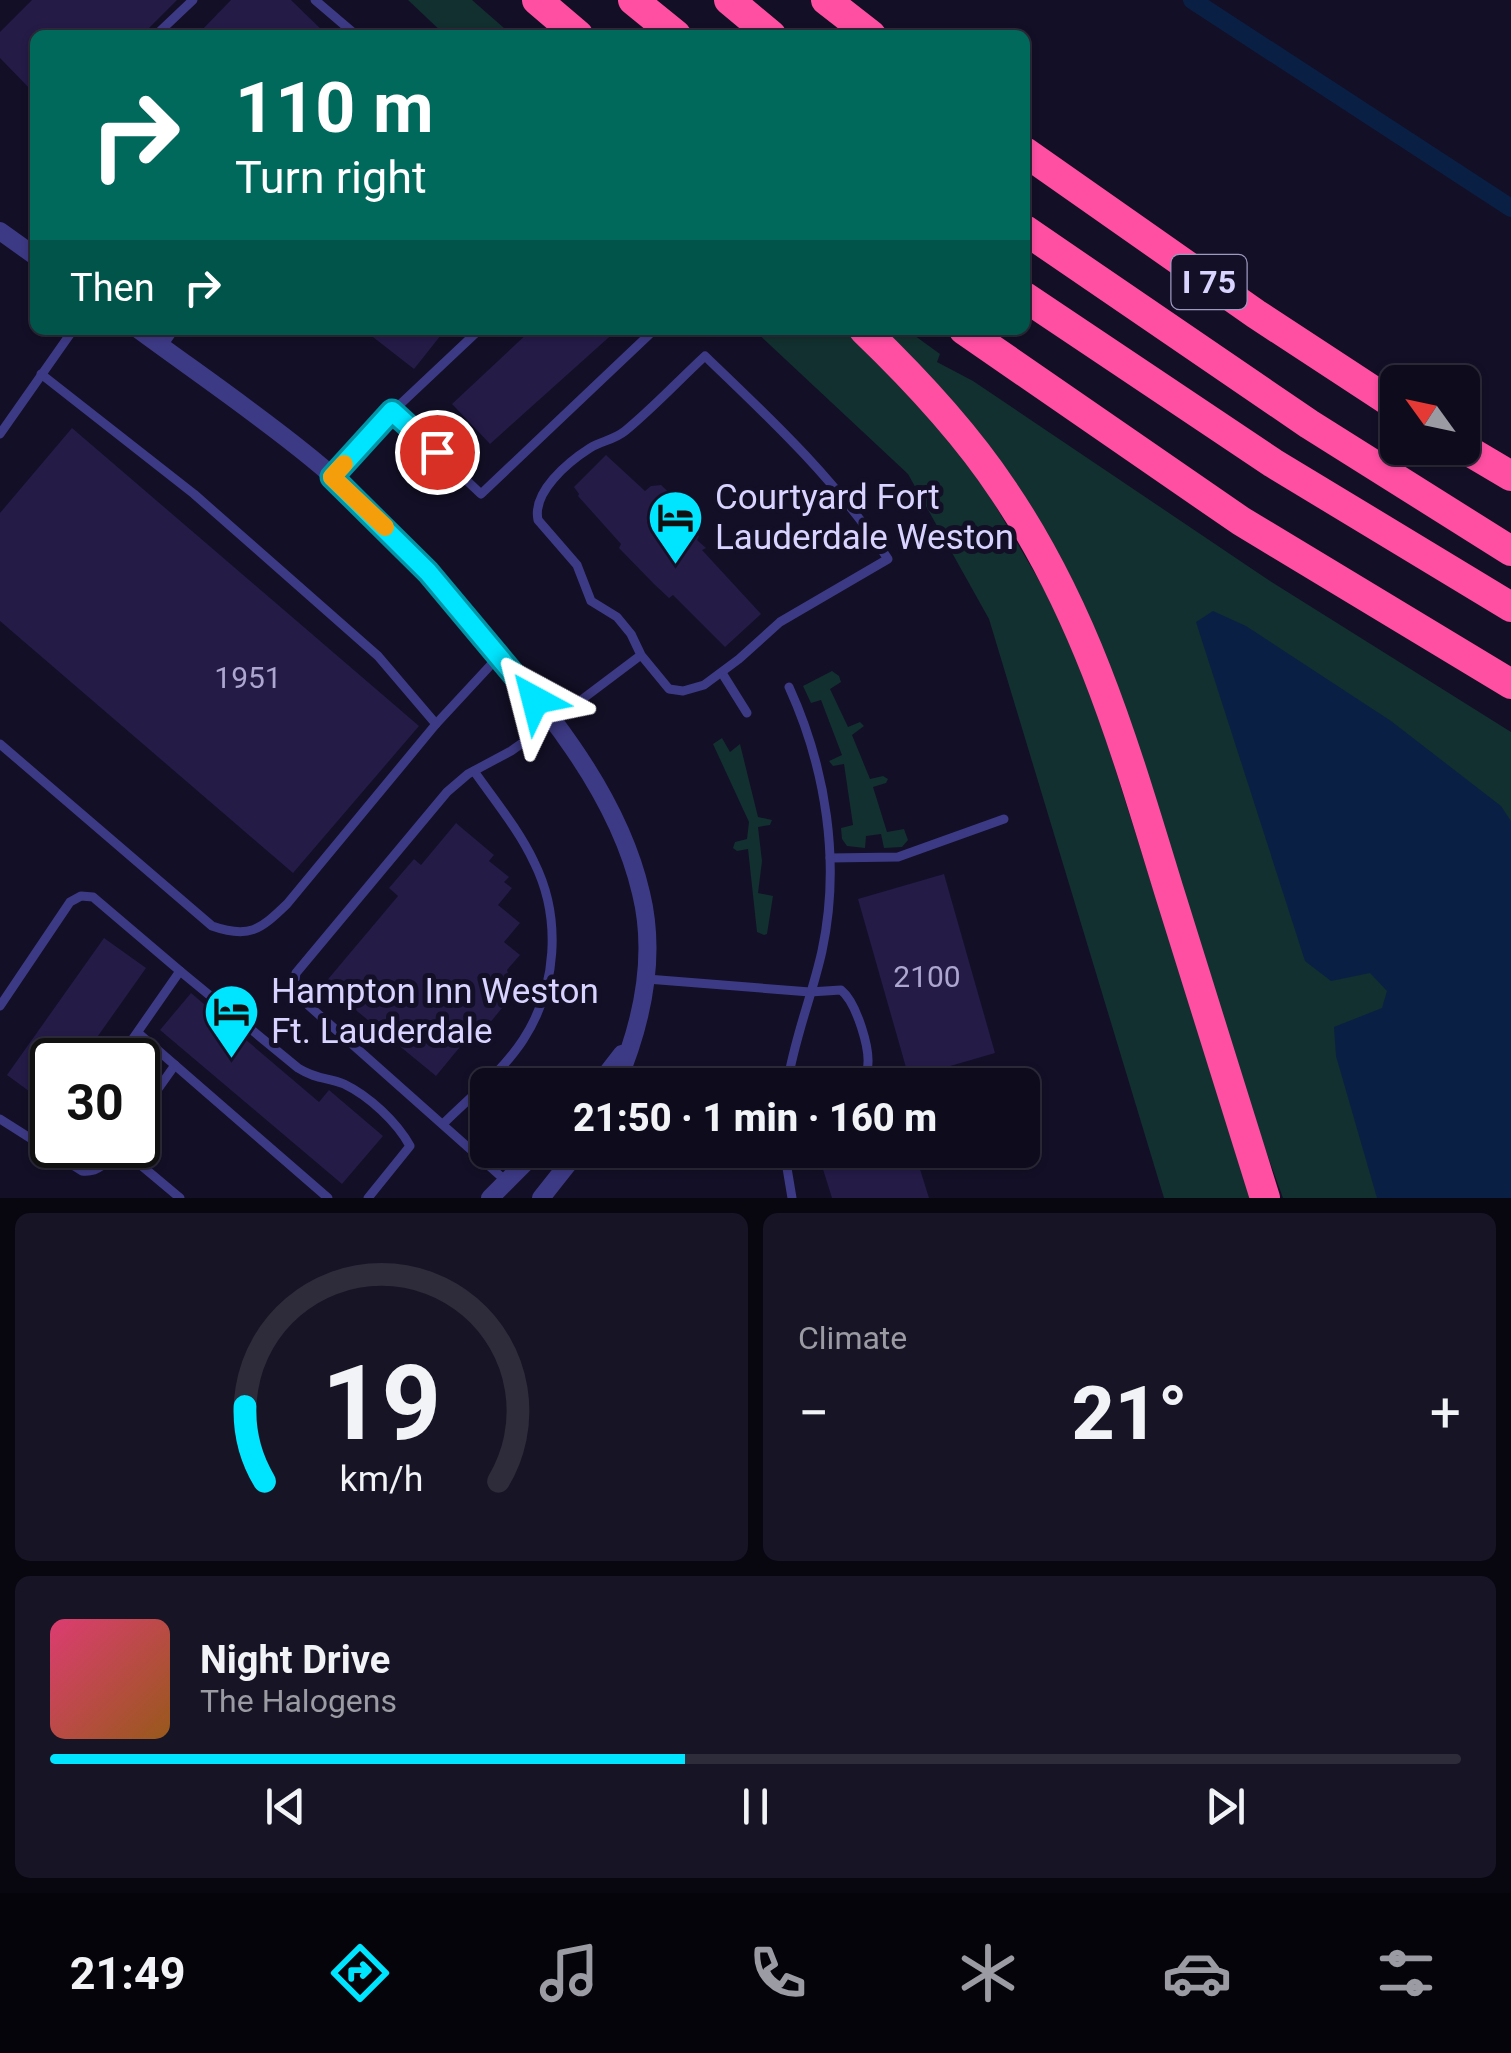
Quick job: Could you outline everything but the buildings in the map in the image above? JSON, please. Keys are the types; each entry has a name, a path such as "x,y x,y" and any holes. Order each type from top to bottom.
{"highway":[{"path":"633,0 670,30"},
{"path":"728,0 765,30"},
{"path":"826,0 864,30"},
{"name":"I 75","path":"1030,156 1239,303 1380,394"},
{"path":"1030,233 1309,424 1511,552"},
{"path":"1030,300 1273,463 1511,606"},
{"path":"869,335 960,431 1004,490 1050,567 1092,654 1127,753 1265,1198"},
{"path":"971,335 1241,521 1511,684"},
{"path":"1480,457 1511,476"}],"street":[{"path":"0,232 30,253"},
{"path":"146,335 311,458 428,572 500,655 599,790 632,859 648,938 647,979 622,1068"},
{"path":"612,1068 636,1028"},
{"path":"490,1198 519,1168"},
{"path":"541,1198 565,1168"}],"lane":[{"path":"161,30 192,0"},
{"path":"315,0 350,30"},
{"path":"0,434 69,335"},
{"path":"162,346 170,335"},
{"path":"332,477 392,411 474,335"},
{"path":"392,411 481,494 649,335"},
{"path":"705,356 809,456 888,558 766,632 704,686 683,691 669,689 641,655 632,634 617,616 591,601 584,577 538,520 536,509 541,495 574,460 621,434 705,356"},
{"path":"42,374 194,494 378,656 436,724"},
{"path":"0,744 212,926 230,933 249,934 288,904 436,724 500,655"},
{"path":"506,1181 299,997 294,986 296,973 447,792 552,722 641,655"},
{"path":"722,673 747,713"},
{"path":"789,687 805,722 817,769 830,858 828,920 789,1068"},
{"path":"443,1124 522,1042 539,1011 550,975 548,902 536,863 474,771"},
{"path":"830,858 898,857 1004,819"},
{"path":"0,1006 70,902 80,896 93,897 298,1068 317,1080 343,1084 366,1098 403,1133 410,1146 368,1198"},
{"path":"134,1038 180,971"},
{"path":"647,979 810,992 842,990 852,999 867,1053 867,1068"},
{"path":"138,1033 328,1198"},
{"path":"160,1085 174,1065"},
{"path":"0,1119 30,1135"},
{"path":"145,1168 180,1198"},
{"path":"787,1168 792,1198"}],"green space":[{"path":"408,0 472,0 506,30 440,30"},
{"path":"759,335 856,335 954,435 1075,642 1251,1198 1164,1198 989,619 908,474"},
{"path":"882,335 914,335 940,354 937,362 973,381 1267,579 1511,732 1511,1198 1283,1198 1200,969 1107,670"},
{"path":"832,671 841,682 830,689 848,727 860,722 864,726 852,735 870,779 888,779 873,787 887,832 904,829 908,840 902,847 884,848 881,834 866,836 865,848 847,846 842,839 841,828 853,825 844,764 833,766 829,761 842,755 821,700 811,703 803,686"},
{"path":"722,738 730,752 740,744 758,817 772,820 770,825 758,827 762,861 758,893 773,896 764,935 757,932 748,849 733,848 735,842 747,839 749,822 713,744"}],"water":[{"path":"1213,611 1246,626 1391,721 1501,806 1511,821 1511,1198 1377,1198 1336,1056 1334,1027 1382,1008 1387,991 1370,973 1331,981 1305,961 1196,622"}],"waterway":[{"path":"1192,0 1511,208"}],"slow traffic":[{"path":"344,464 332,477 385,527"}],"place":[{"name":"Courtyard Fort Lauderdale Weston","path":"676,566"},
{"name":"Hampton Inn Weston Ft. Lauderdale","path":"232,1060"}],"route":[{"path":"437,452 392,411 332,477 428,572 535,700"}]}
